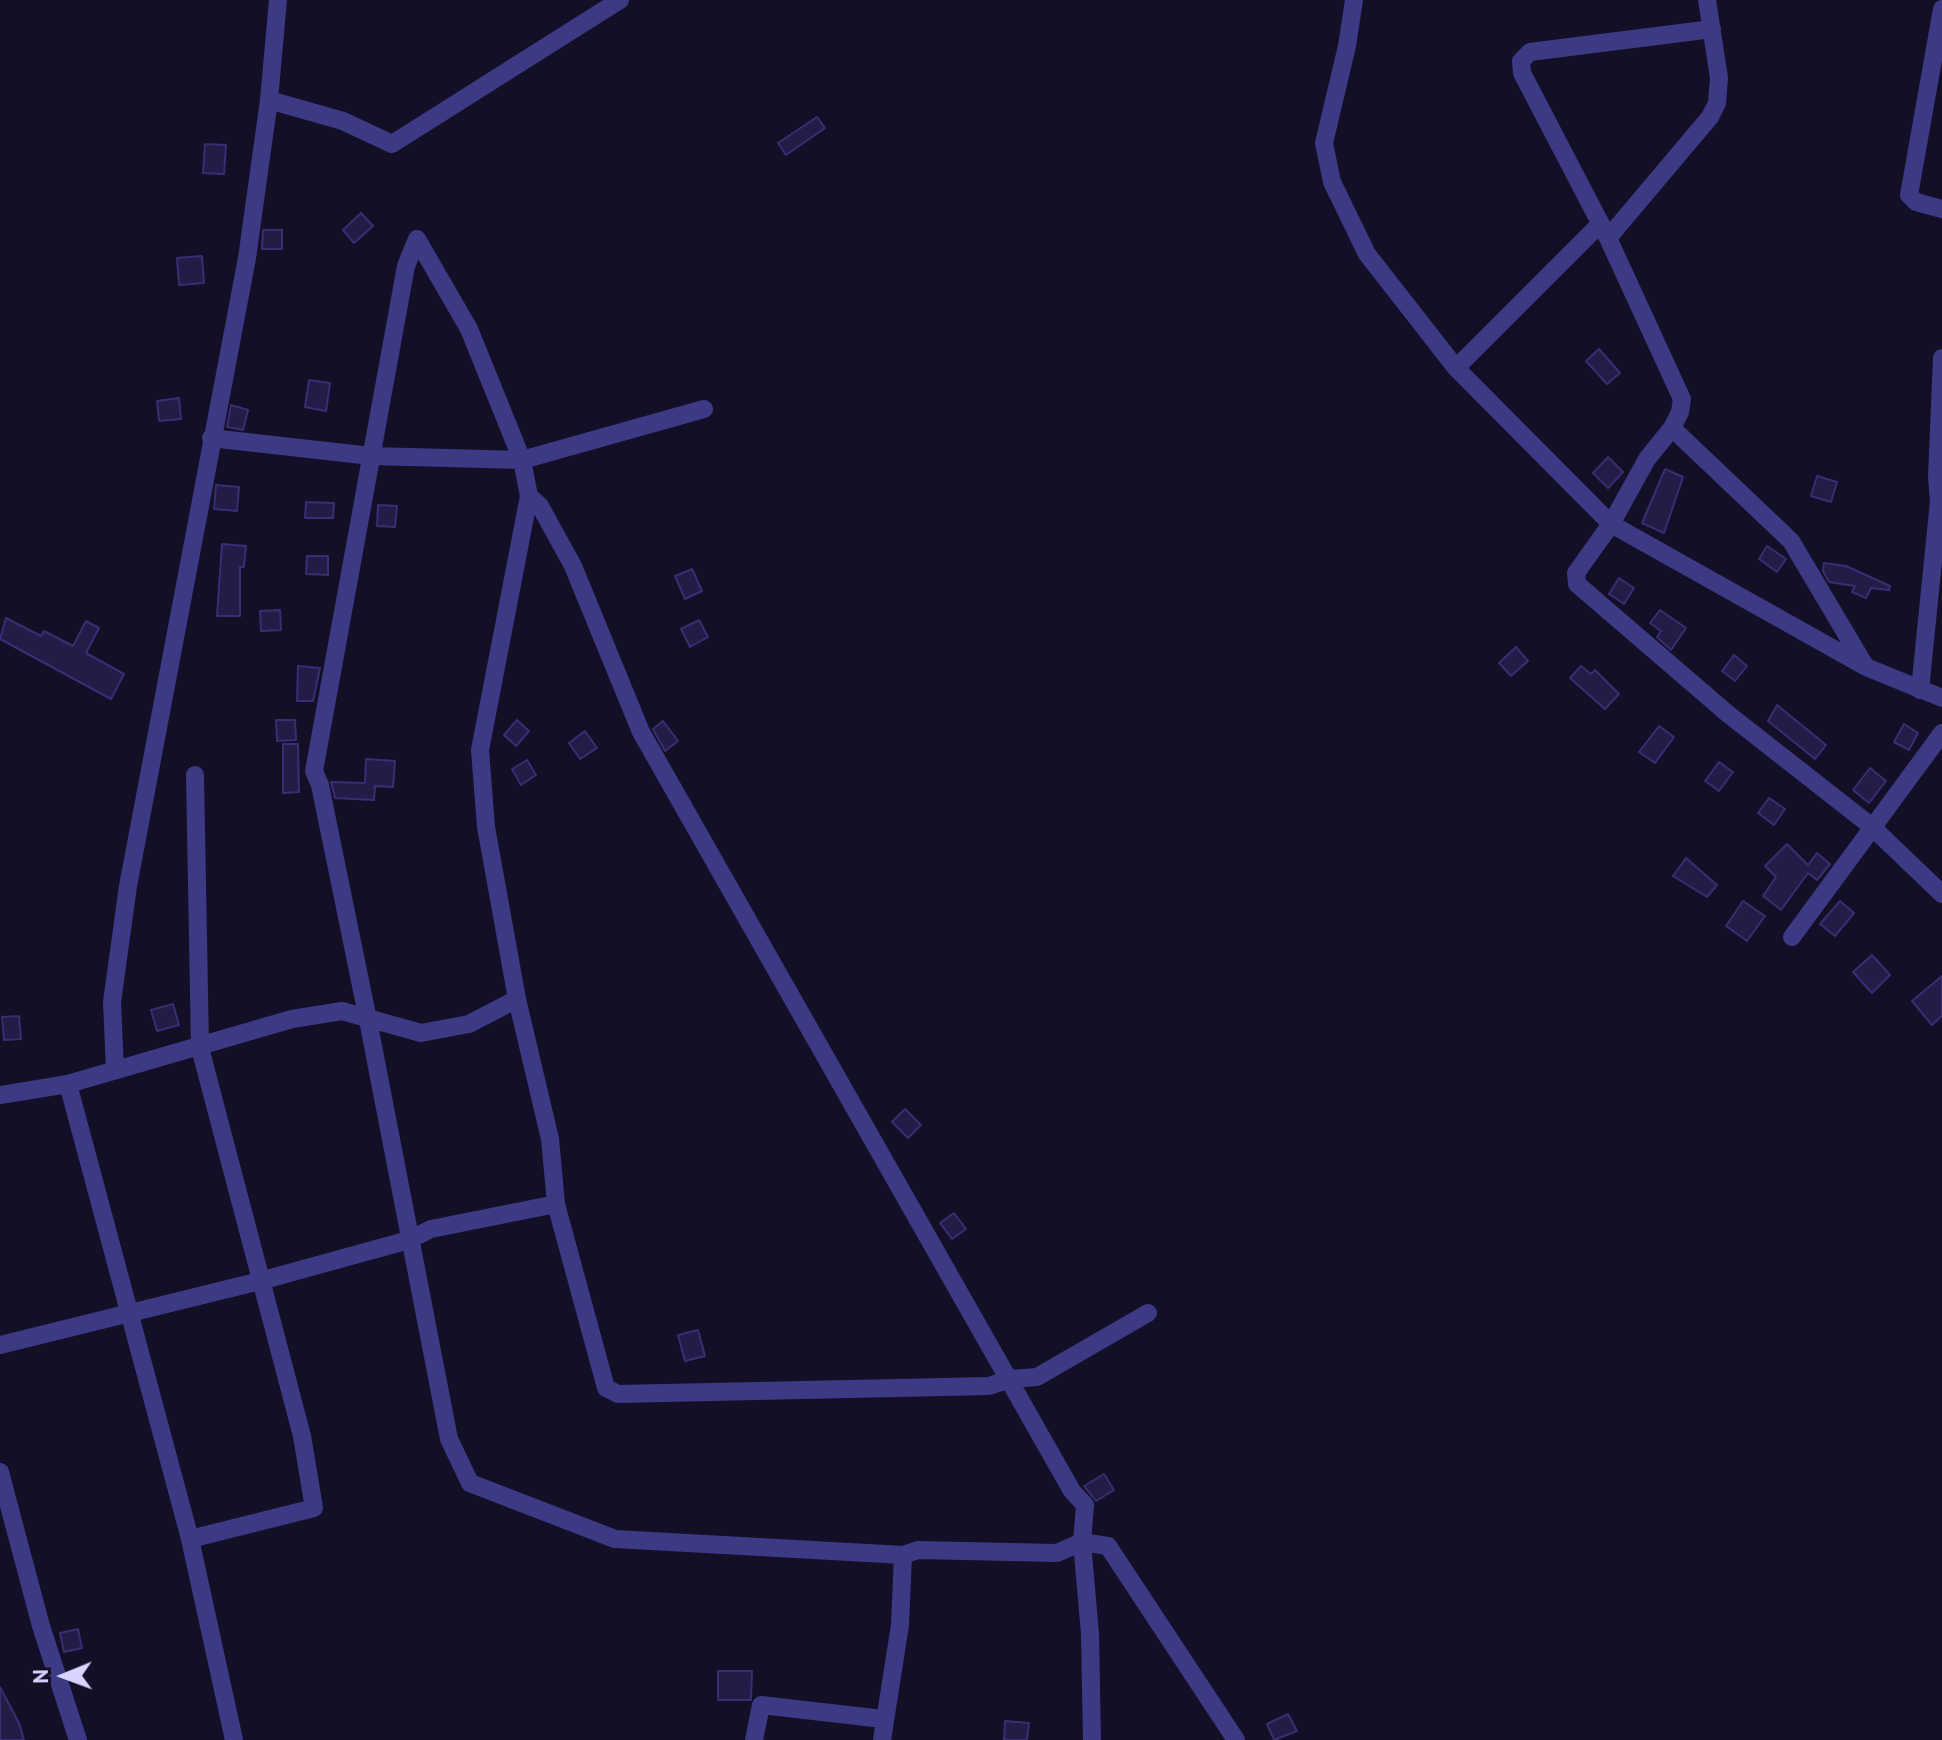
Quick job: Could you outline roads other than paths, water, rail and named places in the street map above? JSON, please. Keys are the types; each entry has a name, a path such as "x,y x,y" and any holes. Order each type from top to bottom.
{"street":[{"path":"115,1069 112,1002 128,886 247,258 269,100 278,0"},
{"path":"269,100 343,121 392,144 620,0"},
{"path":"1354,0 1347,46 1324,143 1332,182 1367,254 1456,368 1611,524 1866,667 1942,698"},
{"path":"1456,368 1603,232 1710,117 1717,103 1719,78 1707,0"},
{"path":"1942,9 1909,195 1916,202 1942,209"},
{"path":"1712,29 1530,52 1521,61 1522,73 1678,387 1680,412 1672,428 1647,459 1611,524 1576,573 1577,584 1728,714 1871,826 1942,894"},
{"path":"1148,1313 1037,1377 1010,1379 989,1386 618,1394 606,1388 556,1204 550,1139 517,999 486,827 480,750 529,496 522,460 469,329 417,239 406,266 314,771 320,785 367,1015 449,1439 470,1483 615,1539 903,1555 918,1550 1057,1553 1082,1542 1108,1546 1236,1740"},
{"path":"1920,690 1940,501 1942,358"},
{"path":"211,438 371,456 522,460 704,409"},
{"path":"1672,428 1791,541 1866,667"},
{"path":"529,496 540,506 573,566 641,732 1072,1491 1085,1505 1082,1542 1090,1634 1092,1740"},
{"path":"1792,937 1942,733"},
{"path":"190,1539 314,1508 302,1436 200,1048 195,775"},
{"path":"0,1095 68,1084 292,1019 342,1011 367,1015 421,1033 469,1024 517,999"},
{"path":"68,1084 190,1539 234,1740"},
{"path":"0,1345 260,1281 409,1240 431,1229 556,1204"},
{"path":"0,1472 41,1626 78,1740"},
{"path":"882,1740 900,1625 903,1555"},
{"path":"754,1740 761,1705 883,1719"}]}
